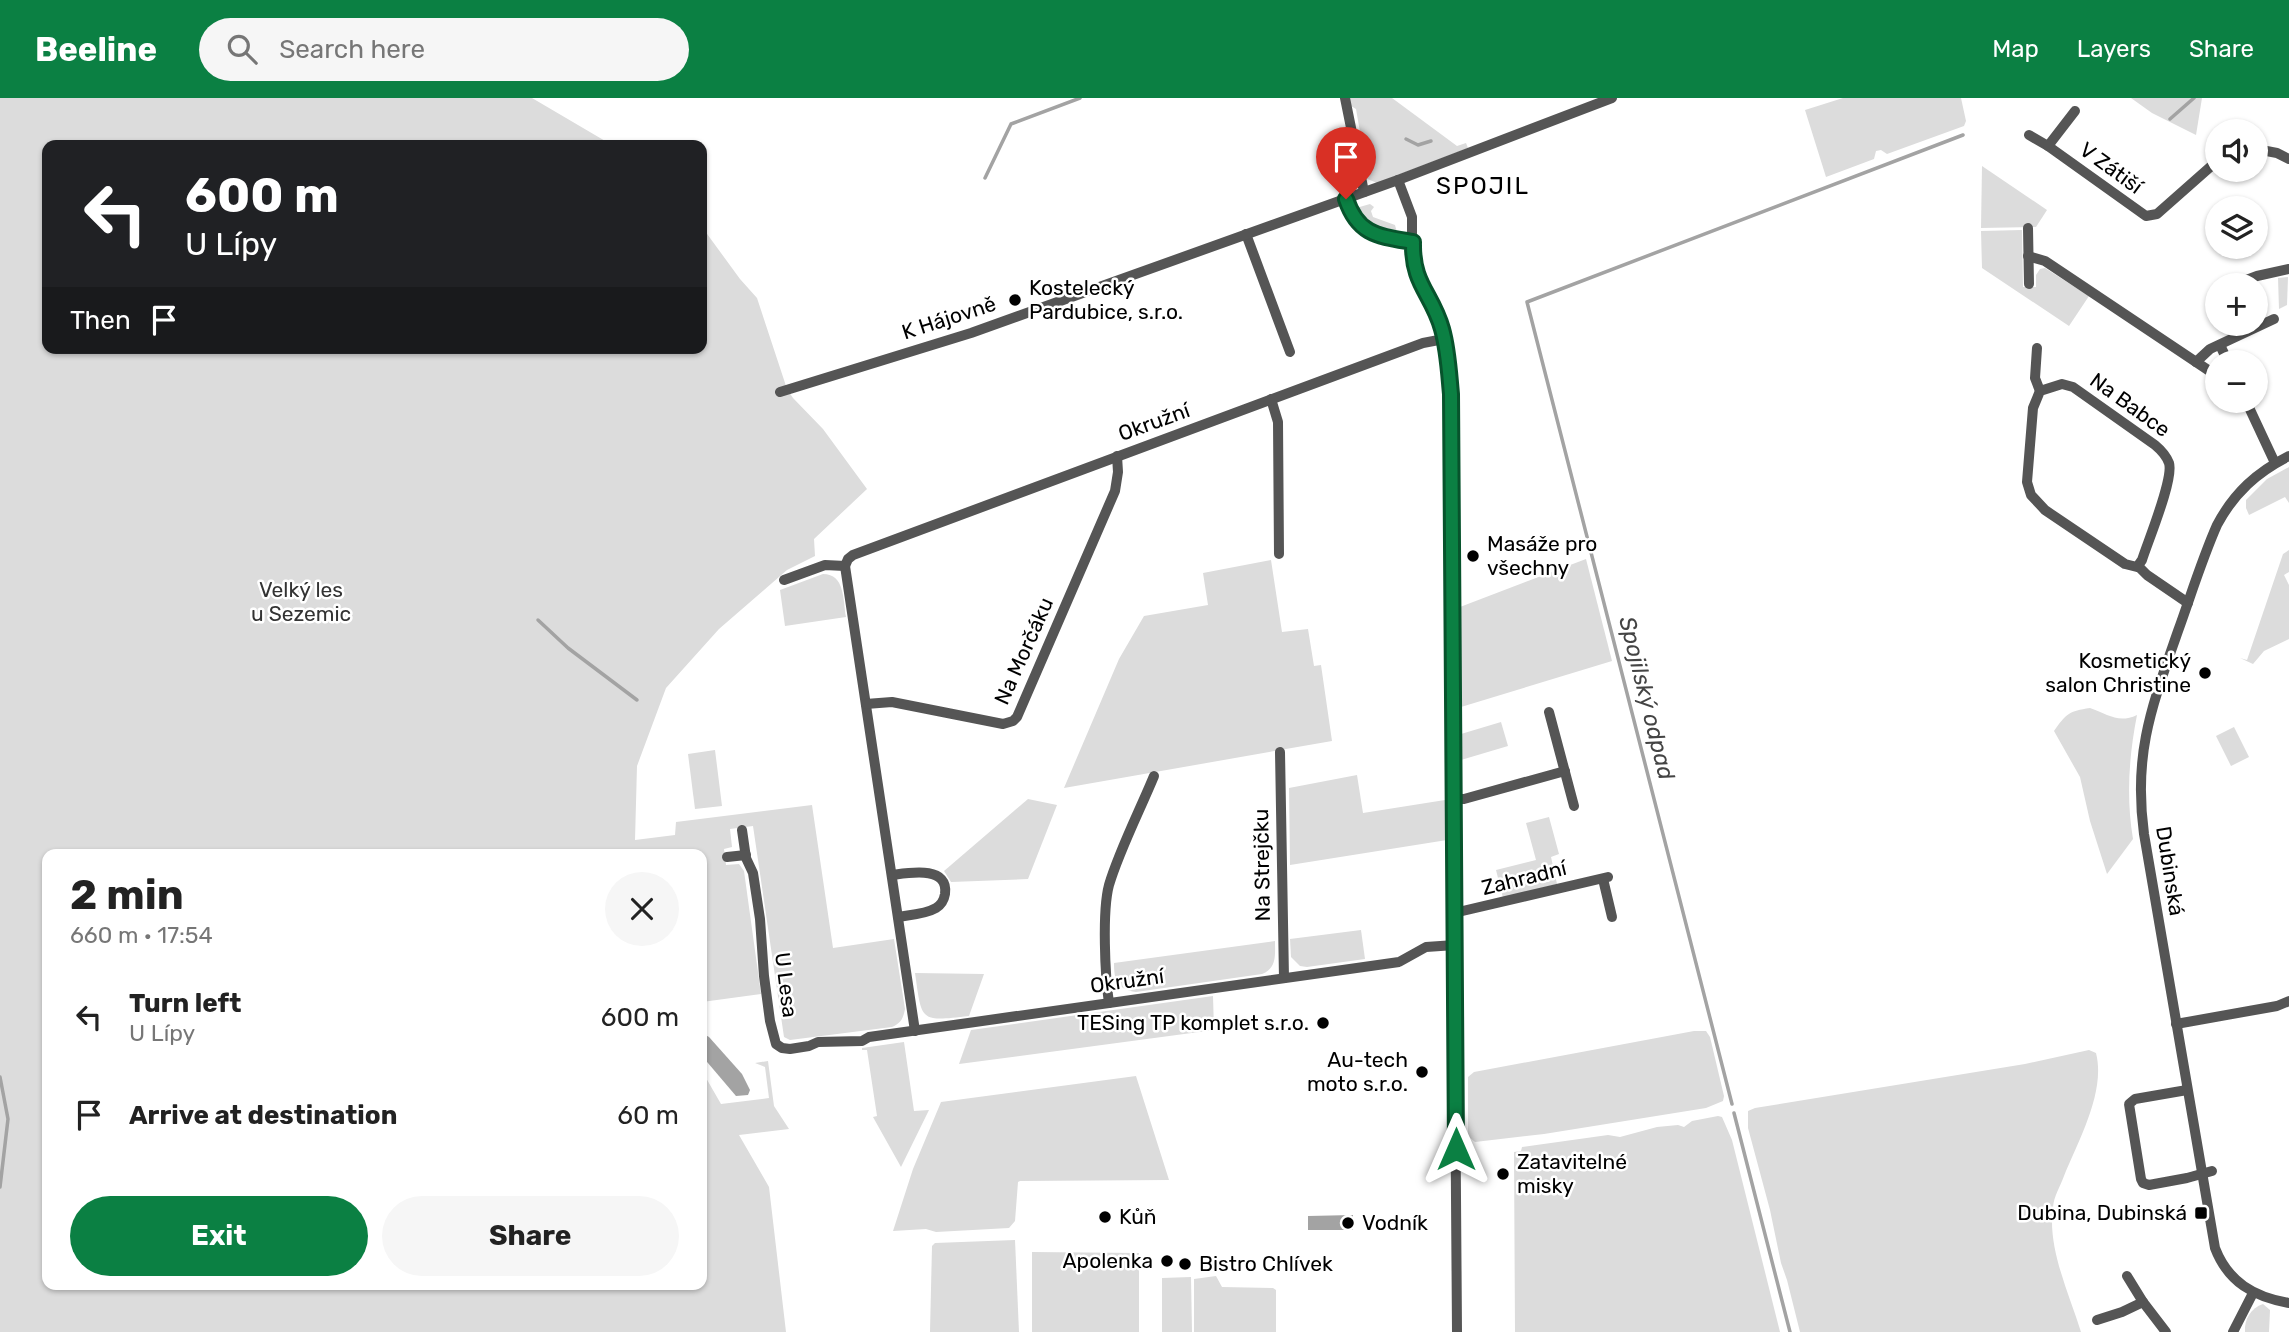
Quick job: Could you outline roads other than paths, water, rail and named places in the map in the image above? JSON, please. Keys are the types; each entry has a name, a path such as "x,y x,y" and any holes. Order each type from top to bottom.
{"street":[{"path":"1345,98 1364,192"},
{"name":"K Hájovně","path":"780,392 971,333 1398,180 1612,98"},
{"name":"V Zátiší","path":"2048,145 2074,110"},
{"name":"V Zátiší","path":"2029,135 2048,145 2141,214 2150,216 2157,214 2205,172"},
{"path":"2268,150 2289,159"},
{"path":"1398,180 1412,217 1413,264 1439,321 1444,339 1451,394 1457,1332"},
{"path":"1346,199 1352,216 1361,226 1374,233 1413,242"},
{"path":"2028,228 2029,284"},
{"path":"1246,234 1290,352"},
{"path":"2028,256 2045,261 2205,368"},
{"path":"2268,274 2289,269"},
{"path":"2196,362 2204,354 2274,318"},
{"name":"Okružní","path":"784,580 825,565 845,566 853,555 1423,343 1444,339"},
{"path":"2220,345 2222,350"},
{"path":"2037,348 2035,378 2040,391 2033,408 2027,482 2029,492 2045,510 2129,567 2138,566 2188,603"},
{"name":"Na Babce","path":"2040,391 2062,384 2073,387 2155,445 2166,457 2169,468 2168,482 2138,566"},
{"path":"1270,399 1278,422 1279,554"},
{"path":"2252,413 2275,463"},
{"name":"Na Morčáku","path":"866,704 892,702 1003,724 1013,721 1115,491 1117,456"},
{"name":"Dubinská","path":"2289,456 2248,483 2224,512 2211,539 2148,722 2140,777 2144,834 2187,1090 2207,1172 2217,1254 2232,1277 2253,1293 2289,1302"},
{"path":"845,566 915,1031"},
{"path":"1549,712 1574,806"},
{"name":"Na Strejčku","path":"1280,752 1284,978"},
{"path":"1454,799 1564,771"},
{"path":"1109,1003 1106,980 1107,895 1112,876 1154,776"},
{"name":"U Lesa","path":"742,830 746,855 753,873 770,1021 777,1046 790,1049 818,1042 862,1041 869,1037 915,1031"},
{"path":"727,857 746,855"},
{"path":"892,875 929,873 940,878 945,889 944,899 937,907 898,917"},
{"name":"Zahradní","path":"1454,913 1605,878 1612,917"},
{"name":"Okružní","path":"915,1031 1399,962 1426,947 1455,945"},
{"path":"2176,1024 2277,1006 2289,1000"},
{"path":"2187,1090 2133,1100 2129,1104 2141,1179 2149,1185 2207,1172"},
{"path":"2127,1276 2166,1332"},
{"path":"2232,1332 2253,1293"},
{"path":"2097,1320 2143,1302"}],"waterway":[{"path":"985,178 1011,124 1080,98"},
{"path":"2170,119 2194,98"},
{"name":"Spojilský odpad","path":"1732,1104 1527,302 1963,135"},
{"path":"1406,139 1418,145 1431,141"},
{"path":"538,620 568,648 637,700"},
{"path":"0,1077 8,1119 0,1187"},
{"name":"Spojilský odpad","path":"1734,1113 1790,1332"}],"place":[{"name":"Kostelecký Pardubice, s.r.o.","path":"1015,300"},
{"name":"Masáže pro všechny","path":"1473,556"},
{"name":"Kosmetický salon Christine","path":"2205,673"},
{"name":"TESing TP komplet s.r.o.","path":"1323,1023"},
{"name":"Au-tech moto s.r.o.","path":"1422,1072"},
{"name":"Zatavitelné misky","path":"1503,1174"},
{"name":"Dubina, Dubinská","path":"2201,1213"},
{"name":"Kůň","path":"1105,1217"},
{"name":"Vodník","path":"1348,1223"},
{"name":"Apolenka","path":"1167,1261"},
{"name":"Bistro Chlívek","path":"1185,1264"}],"district":[{"name":"SPOJIL","path":"1483,186"}],"park label":[{"name":"Velký les u Sezemic","path":"301,602"}]}
